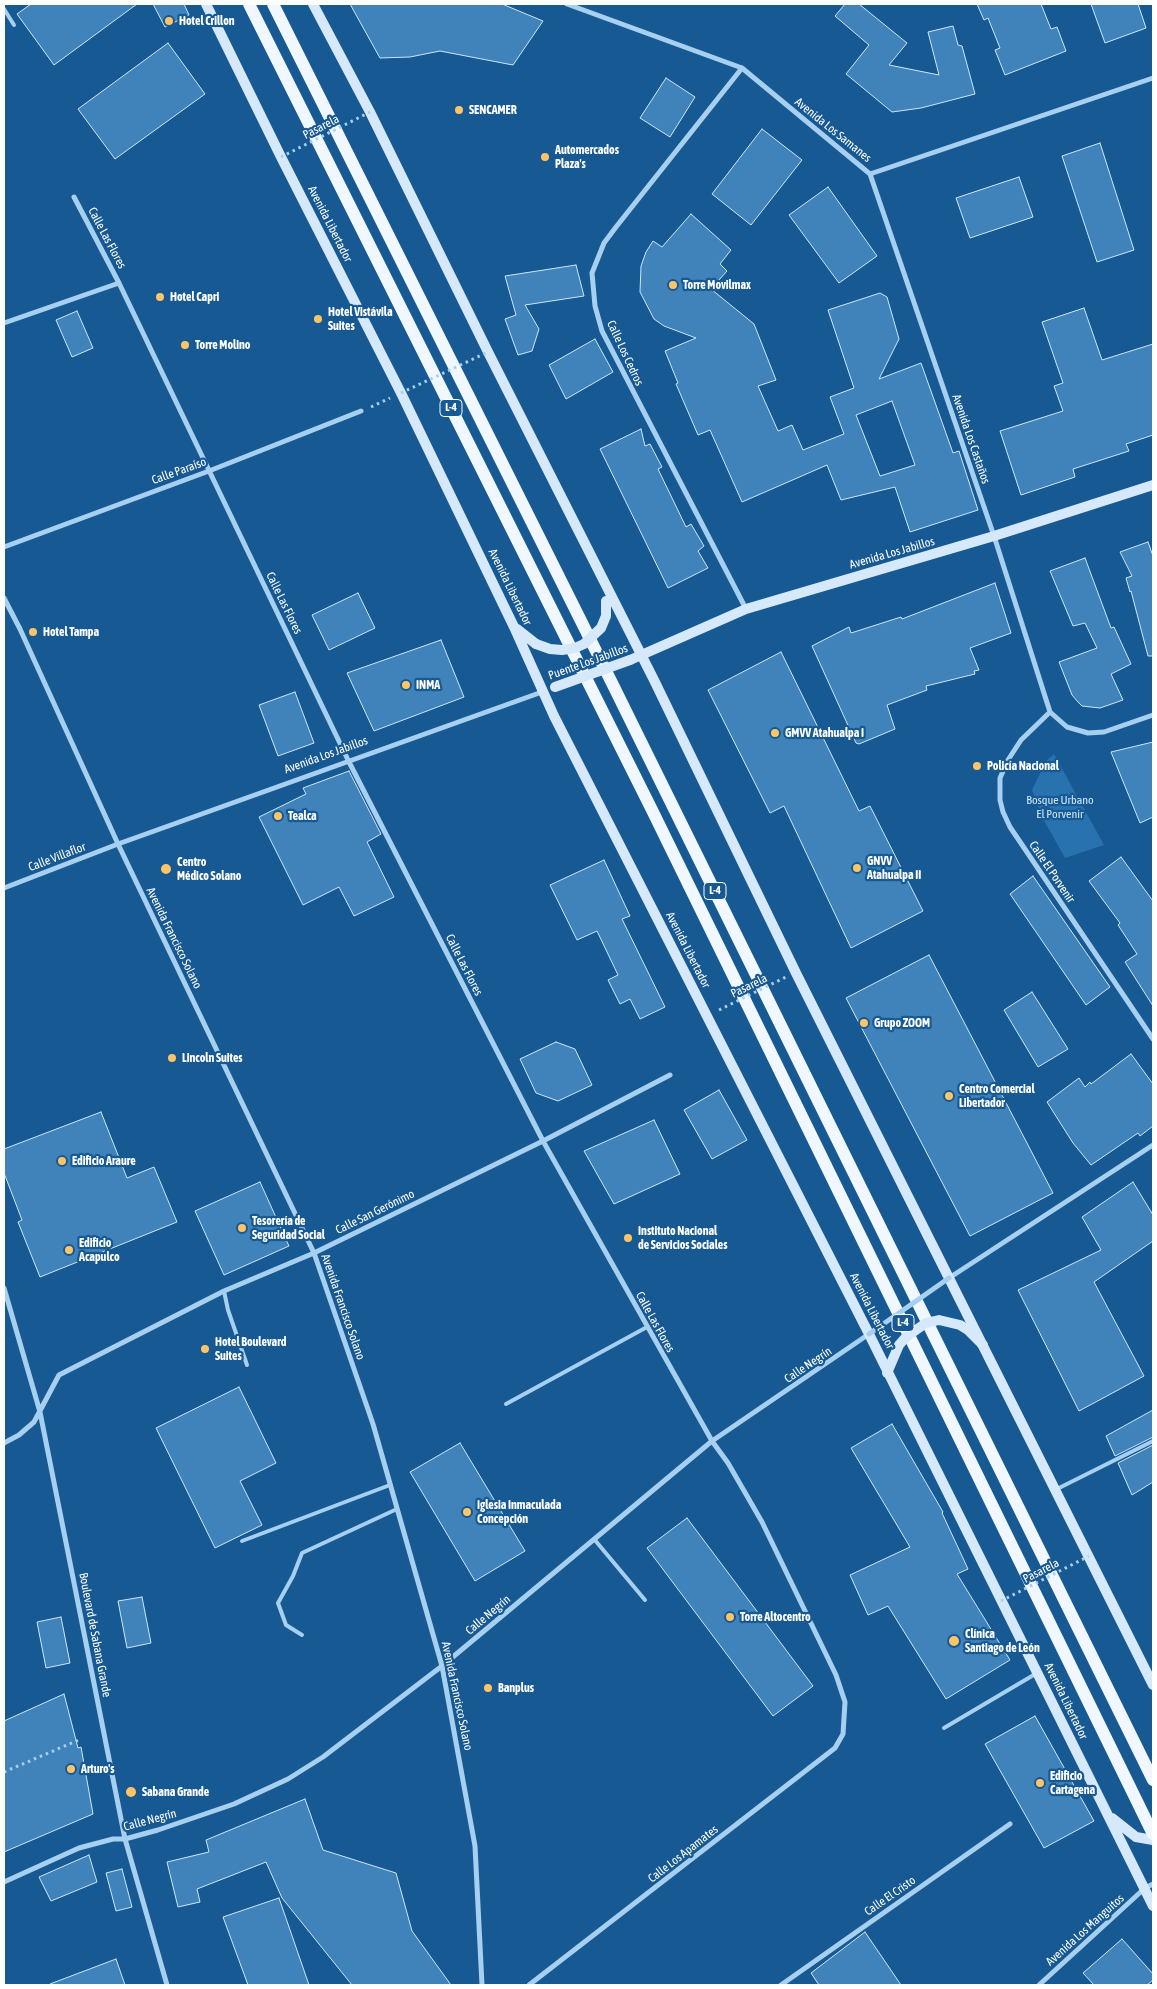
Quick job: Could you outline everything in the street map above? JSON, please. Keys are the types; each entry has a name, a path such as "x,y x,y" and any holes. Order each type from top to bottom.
{"main road":[{"name":"Avenida Libertador","path":"206,4 281,158 401,393 514,627 542,692 869,1334 1106,1812 1149,1886 1153,1906"},
{"name":"Avenida Libertador","path":"249,4 649,803 1153,1834"},
{"name":"L-4","path":"273,4 625,710 1153,1780"},
{"name":"L-4","path":"313,4 370,112 488,352 642,656 796,972 1055,1490 1149,1665 1153,1684"},
{"name":"Avenida Los Jabillos","path":"642,656 746,610 994,536 1153,485"},
{"name":"L-4","path":"514,627 536,644 550,649 576,648 584,644 594,637 601,628 606,616 606,601 602,578"},
{"name":"Puente Los Jabillos","path":"542,692 642,656"},
{"name":"L-4","path":"887,1373 899,1345 906,1337 926,1323 939,1320 960,1325 984,1345"},
{"name":"L-4","path":"1106,1812 1123,1829 1136,1837 1153,1840"}],"street":[{"name":"Avenida Los Samanes","path":"567,4 742,68 870,174 1153,78"},
{"name":"Calle Los Cedros","path":"742,68 604,243 592,273 595,306 602,331 746,610"},
{"name":"Avenida Los Castaños","path":"870,174 994,536 1050,712"},
{"name":"Calle Las Flores","path":"74,197 119,283 348,760 542,1141 712,1441 728,1463 762,1522 836,1675 844,1702 843,1734"},
{"path":"4,323 119,283"},
{"name":"Calle Paraíso","path":"4,547 210,471 361,411"},
{"name":"Avenida Francisco Solano","path":"4,598 118,844 314,1254 373,1424 442,1666 475,1846 482,1985"},
{"name":"Avenida Los Jabillos","path":"118,844 542,692"},
{"path":"1050,712 1067,727 1088,734 1104,732 1153,715"},
{"name":"Calle El Porvenir","path":"1050,712 1021,740 1008,760 1000,778 1000,800 1003,812 1010,826 1153,1039"},
{"name":"Calle Villaflor","path":"4,888 118,844"},
{"name":"Calle San Gerónimo","path":"40,1412 59,1375 224,1291 314,1254 670,1075"},
{"path":"949,1278 1153,1145"},
{"name":"Calle Negrín","path":"4,1882 79,1848 158,1830 234,1804 288,1779 323,1757 442,1666 712,1441 949,1278"},
{"name":"Boulevard de Sabana Grande","path":"4,1288 40,1412 125,1839 167,1985"},
{"path":"4,1443 19,1435 34,1422 40,1412"},
{"name":"Calle Los Apamates","path":"529,1985 826,1757 835,1748 843,1734"},
{"name":"Calle El Cristo","path":"781,1985 1010,1824"},
{"name":"Avenida Los Manguitos","path":"1038,1985 1149,1886"}],"lane":[{"path":"4,9 14,25"},
{"path":"224,1291 228,1310 247,1365"},
{"path":"506,1404 647,1327"},
{"path":"1055,1490 1153,1441"},
{"path":"242,1541 390,1485"},
{"path":"302,1635 286,1625 278,1603 293,1576 302,1553 397,1509"},
{"path":"594,1539 645,1600"},
{"path":"944,1728 1037,1673"}],"path":[{"name":"Pasarela","path":"281,158 370,112"},
{"path":"361,411 488,352"},
{"name":"Pasarela","path":"720,1010 786,977"},
{"name":"Pasarela","path":"1000,1601 1089,1556"},
{"path":"4,1772 81,1739"}],"green space":[{"name":"Bosque Urbano El Porvenir","path":"1054,754 1104,845 1065,858 1041,815 1032,790 1046,761"}],"building":[{"path":"31,4 137,4 54,65 17,14"},
{"name":"Hotel Crillon","path":"153,4 184,4 189,15 165,27"},
{"path":"350,4 502,4 543,21 513,65 440,51 410,57 380,58"},
{"path":"845,4 859,4 907,43 889,65 939,75 928,32 953,26 958,45 962,46 975,94 921,108 892,112 846,74 869,45 835,16"},
{"path":"977,4 1041,4 1051,29 1057,27 1066,51 1005,75 995,50 1000,48 988,18 984,20"},
{"path":"1091,4 1138,4 1146,28 1105,43"},
{"path":"168,43 205,94 115,159 78,109"},
{"path":"666,78 695,97 670,137 640,118"},
{"path":"762,129 802,160 751,225 712,194"},
{"path":"1100,143 1134,250 1097,262 1062,156"},
{"path":"1019,177 1033,217 970,238 956,198"},
{"path":"828,187 877,256 839,283 789,215"},
{"path":"691,214 731,250 720,264 727,271 711,289 754,324 776,380 758,386 778,431 792,425 803,450 844,434 830,397 854,388 828,310 880,293 887,297 899,339 879,379 921,363 953,453 959,451 978,510 910,532 895,487 841,500 827,465 742,502 710,430 698,435 676,384 678,383 665,351 696,338 664,326 654,319 640,292 641,266 646,252 653,241 662,247","holes":["892,401 915,465 880,476 856,415"]},
{"path":"576,265 584,296 525,305 539,329 532,351 518,355 505,319 516,315 505,276"},
{"path":"1084,308 1102,360 1153,344 1153,435 1126,444 1129,451 1073,469 1075,477 1021,495 1000,431 1063,411 1054,386 1063,383 1042,322"},
{"path":"77,311 93,348 72,357 56,320"},
{"path":"595,339 613,372 566,399 549,365"},
{"path":"641,429 645,446 650,444 662,467 658,469 686,527 691,524 704,546 698,551 708,568 668,588 600,449"},
{"path":"1148,542 1153,556 1153,656 1148,656 1126,578 1132,576 1120,552"},
{"path":"1085,558 1111,628 1114,627 1131,664 1111,674 1123,700 1100,708 1082,706 1078,702 1072,695 1059,662 1097,648 1085,623 1073,626 1050,571"},
{"path":"995,583 1011,633 970,648 979,670 974,671 975,674 926,686 927,690 887,705 895,729 859,744 856,743 812,646 849,627 851,633 901,617 902,619"},
{"path":"358,593 375,628 329,650 312,615"},
{"name":"INMA","path":"441,640 464,697 374,731 347,673"},
{"path":"781,652 859,811 870,806 923,911 851,948 784,806 770,813 708,690"},
{"path":"295,692 314,743 278,756 259,705"},
{"path":"1153,742 1153,817 1140,823 1111,752"},
{"path":"349,771 381,834 367,842 394,897 354,916 339,887 303,905 259,817 306,794 303,788"},
{"path":"1121,857 1153,901 1153,1006 1125,962 1137,954 1118,925 1120,923 1089,881"},
{"path":"604,860 630,916 622,919 665,1007 640,1019 630,999 620,1004 608,980 618,975 597,931 577,940 550,885"},
{"path":"1033,876 1110,987 1086,1005 1010,894"},
{"name":"Centro Comercial Libertador","path":"929,955 1053,1193 970,1236 846,998"},
{"path":"1032,992 1068,1049 1038,1067 1004,1010"},
{"path":"556,1042 575,1049 592,1085 558,1101 536,1093 520,1059"},
{"path":"1131,1054 1153,1084 1153,1126 1140,1136 1138,1133 1091,1165 1073,1143 1047,1102 1079,1078 1085,1087 1090,1082 1091,1084"},
{"path":"719,1090 747,1140 712,1159 684,1110"},
{"path":"101,1112 127,1178 154,1167 177,1222 40,1277 18,1222 22,1220 4,1173 4,1149"},
{"path":"654,1120 680,1174 614,1204 584,1151"},
{"name":"Tesorería de Seguridad Social","path":"260,1182 289,1246 224,1275 195,1211"},
{"path":"1133,1182 1153,1215 1153,1241 1094,1282 1144,1376 1079,1411 1018,1290 1101,1250 1082,1217"},
{"path":"239,1387 276,1463 240,1481 262,1525 215,1548 156,1428"},
{"path":"1153,1410 1153,1437 1115,1456 1106,1436"},
{"path":"892,1424 943,1512 968,1569 957,1574 1010,1660 946,1699 888,1606 868,1615 850,1575 910,1547 851,1448"},
{"name":"Iglesia Inmaculada Concepción","path":"460,1443 525,1551 475,1581 410,1472"},
{"path":"1153,1445 1153,1482 1132,1495 1118,1463"},
{"name":"Torre Altocentro","path":"687,1518 813,1686 773,1716 647,1548"},
{"path":"142,1597 151,1643 127,1648 118,1601"},
{"path":"61,1617 70,1663 46,1668 37,1622"},
{"path":"64,1694 78,1748 81,1747 93,1814 4,1852 4,1721"},
{"name":"Edificio Cartagena","path":"1035,1716 1094,1821 1044,1848 985,1744"},
{"path":"305,1799 323,1850 396,1873 412,1931 451,1985 352,1985 282,1898 266,1862 197,1889 200,1902 178,1907 167,1862 209,1852 206,1840"},
{"path":"89,1855 97,1882 51,1901 39,1877"},
{"path":"122,1869 132,1907 116,1911 106,1873"},
{"path":"279,1898 309,1985 248,1985 223,1917"},
{"path":"865,1932 901,1985 819,1985 811,1973"},
{"path":"1122,1939 1153,1974 1153,1980 1147,1985 1094,1985 1083,1973"},
{"path":"116,1959 125,1985 50,1985 50,1984"}],"place":[{"name":"Hotel Crillon","path":"169,21"},
{"name":"SENCAMER","path":"459,110"},
{"name":"Automercados Plaza's","path":"545,157"},
{"name":"Torre Movilmax","path":"673,285"},
{"name":"Hotel Capri","path":"160,297"},
{"name":"Hotel Vistávila Suites","path":"318,319"},
{"name":"Torre Molino","path":"185,345"},
{"name":"Hotel Tampa","path":"33,632"},
{"name":"INMA","path":"406,685"},
{"name":"GMVV Atahualpa I","path":"775,733"},
{"name":"Policía Nacional","path":"977,766"},
{"name":"Tealca","path":"278,816"},
{"name":"GNVV Atahualpa II","path":"857,868"},
{"name":"Centro Médico Solano","path":"166,869"},
{"name":"Grupo ZOOM","path":"864,1023"},
{"name":"Lincoln Suites","path":"172,1058"},
{"name":"Centro Comercial Libertador","path":"949,1096"},
{"name":"Edificio Araure","path":"62,1161"},
{"name":"Tesorería de Seguridad Social","path":"242,1228"},
{"name":"Instituto Nacional de Servicios Sociales","path":"628,1238"},
{"name":"Edificio Acapulco","path":"69,1250"},
{"name":"Hotel Boulevard Suites","path":"205,1349"},
{"name":"Iglesia Inmaculada Concepción","path":"467,1512"},
{"name":"Torre Altocentro","path":"730,1617"},
{"name":"Clínica Santiago de León","path":"954,1641"},
{"name":"Banplus","path":"488,1688"},
{"name":"Arturo's","path":"71,1769"},
{"name":"Edificio Cartagena","path":"1040,1783"},
{"name":"Sabana Grande","path":"131,1792"}]}
